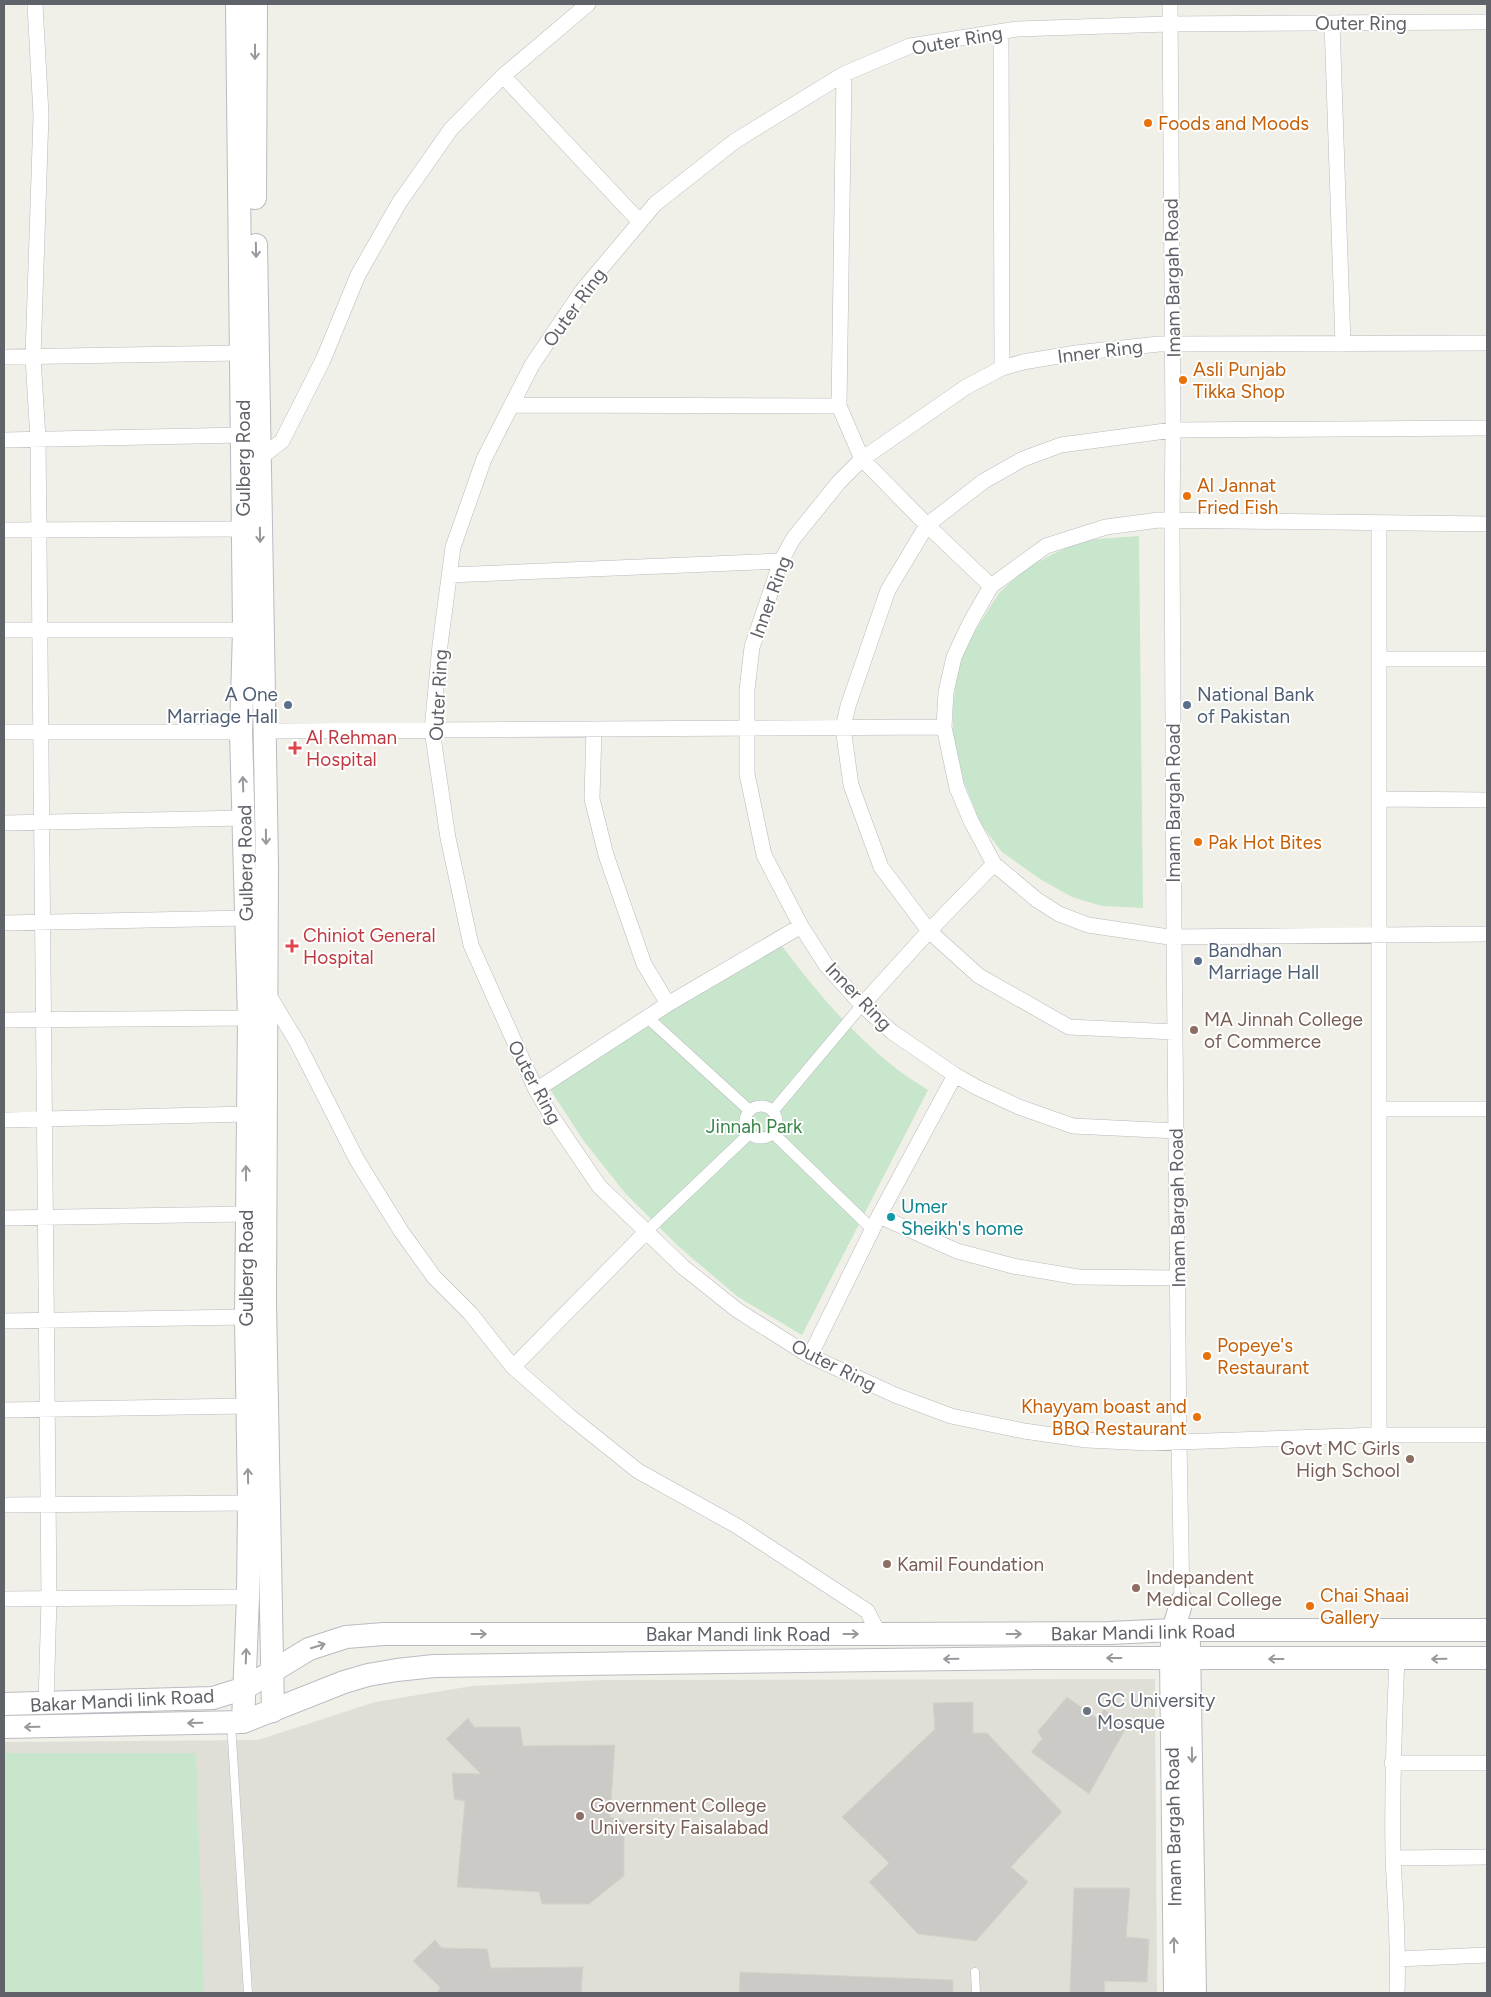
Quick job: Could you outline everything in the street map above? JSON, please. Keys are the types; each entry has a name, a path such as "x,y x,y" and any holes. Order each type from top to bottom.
{"main road":[{"name":"Gulberg Road","path":"237,4 243,436 244,630 241,732 249,1018 246,1114 248,1597 245,1688 237,1722"},
{"name":"Gulberg Road","path":"256,4 255,192 267,864 265,1303 273,1711"},
{"name":"Imam Bargah Road","path":"1182,1602 1180,1630 1195,1993"},
{"name":"Bakar Mandi link Road","path":"4,1704 213,1698 245,1688 309,1649 346,1638 384,1634 879,1634 1110,1633 1180,1630 1487,1630"},
{"name":"Bakar Mandi link Road","path":"4,1727 237,1722 273,1711 335,1685 368,1674 434,1666 1181,1658 1487,1658"},
{"name":"Imam Bargah Road","path":"1174,1993 1181,1658"}],"street":[{"path":"35,4 41,115 33,357 38,440 47,1320 49,1598 46,1704"},
{"path":"243,474 259,457 282,440 323,360 358,275 399,203 451,129 504,77 588,4"},
{"name":"Imam Bargah Road","path":"1170,4 1174,430 1172,522 1174,937 1182,1602"},
{"name":"Outer Ring","path":"1487,22 1169,24 1017,29 910,46 844,74 735,141 655,204 582,291 532,365 484,459 453,547 432,730 448,838 471,945 536,1090 599,1186 684,1267 737,1310 810,1356 894,1395 951,1416 1024,1431 1087,1440 1150,1443 1379,1435 1487,1435"},
{"path":"1332,24 1343,344"},
{"path":"1001,32 1002,368"},
{"path":"844,74 839,406 862,459 991,586"},
{"path":"504,77 640,222"},
{"name":"Inner Ring","path":"1177,1131 1073,1126 1019,1107 955,1075 892,1032 862,1005 826,965 801,926 764,854 747,774 747,690 752,647 780,561 792,538 839,482 862,459 966,387 1002,368 1023,362 1076,353 1159,344 1487,343"},
{"path":"4,357 241,354"},
{"path":"512,405 839,406"},
{"path":"1175,1032 1069,1027 979,976 929,931 881,867 851,785 843,728 848,706 888,590 927,525 984,481 1023,459 1062,446 1174,430 1487,428"},
{"path":"4,440 243,436"},
{"path":"1487,524 1172,522 1159,520 1106,527 1069,537 1046,546 991,586 969,624 954,657 946,692 944,727 957,788 971,821 994,864 1037,900 1059,914 1088,925 1174,937 1487,934"},
{"path":"1379,524 1379,1435"},
{"path":"4,530 243,529"},
{"path":"449,575 780,561"},
{"path":"4,630 244,630"},
{"path":"1379,658 1487,660"},
{"path":"264,731 944,727"},
{"path":"594,729 592,799 606,855 644,964 668,1004"},
{"path":"4,732 241,732"},
{"path":"1379,799 1487,800"},
{"path":"4,823 244,818"},
{"path":"773,1111 862,1005 929,931 994,864"},
{"path":"4,923 246,918"},
{"path":"536,1090 668,1004 801,926"},
{"path":"247,963 297,1042 358,1160 401,1231 434,1277 470,1313 514,1367 568,1416 638,1471 737,1526 867,1611 879,1634"},
{"path":"647,1017 750,1110"},
{"path":"4,1020 249,1018"},
{"path":"810,1356 876,1223 955,1075"},
{"path":"764,1106 773,1111 776,1115 777,1124 773,1133 759,1138 750,1133 746,1125 747,1115 750,1110 764,1106"},
{"path":"1379,1109 1487,1109"},
{"path":"4,1120 246,1114"},
{"path":"514,1367 646,1232 750,1133"},
{"path":"773,1133 876,1223 957,1251 1013,1266 1078,1277 1178,1278"},
{"path":"4,1218 246,1214"},
{"path":"4,1321 246,1317"},
{"path":"4,1410 246,1406"},
{"path":"4,1505 249,1503"},
{"path":"4,1599 248,1597"},
{"path":"1397,1659 1392,1763 1393,1858 1398,1959 1397,1993"},
{"path":"1392,1763 1487,1763"},
{"path":"1393,1858 1487,1857"},
{"path":"1398,1959 1487,1955"}],"lane":[{"path":"237,1722 248,1993"},
{"path":"975,1972 976,1993"}],"shaded area":[{"name":"Government College University Faisalabad","path":"1155,1679 1157,1993 4,1993 4,1742 258,1740 375,1702 472,1686 602,1680"}],"green space":[{"path":"1139,536 1143,908 1102,906 1072,897 1040,879 1002,852 980,823 964,782 953,735 953,707 958,662 999,593 1025,569 1084,540"},
{"name":"Jinnah Park","path":"776,938 816,989 860,1037 897,1069 928,1090 802,1335 738,1297 678,1246 625,1193 583,1140 548,1086"},
{"path":"4,1753 196,1753 204,1993 4,1993"}],"building":[{"path":"1067,1697 1098,1719 1104,1709 1126,1728 1089,1794 1031,1752 1042,1739 1038,1731"},
{"path":"973,1702 973,1733 987,1733 1062,1812 1011,1867 1028,1882 976,1941 918,1934 869,1882 889,1863 842,1817 935,1729 933,1703"},
{"path":"468,1718 474,1727 520,1727 523,1746 615,1745 610,1817 624,1820 624,1876 589,1904 542,1904 539,1892 457,1887 465,1801 454,1799 452,1773 481,1774 446,1739"},
{"path":"1074,1888 1130,1888 1126,1937 1149,1939 1147,1982 1104,1981 1105,1993 1070,1993"},
{"path":"435,1940 442,1948 487,1949 491,1968 583,1967 581,1993 437,1993 440,1987 413,1961"},
{"path":"740,1972 953,1980 953,1993 739,1993"}],"place":[{"name":"Foods and Moods","path":"1148,123"},
{"name":"Asli Punjab Tikka Shop","path":"1183,380"},
{"name":"Al Jannat Fried Fish","path":"1187,496"},
{"name":"A One Marriage Hall","path":"288,705"},
{"name":"National Bank of Pakistan","path":"1187,705"},
{"name":"Al Rehman Hospital","path":"295,748"},
{"name":"Pak Hot Bites","path":"1198,842"},
{"name":"Chiniot General Hospital","path":"292,946"},
{"name":"Bandhan Marriage Hall","path":"1198,961"},
{"name":"MA Jinnah College of Commerce","path":"1194,1030"},
{"name":"Umer Sheikh's home","path":"891,1217"},
{"name":"Popeye's Restaurant","path":"1207,1356"},
{"name":"Khayyam boast and BBQ Restaurant","path":"1197,1417"},
{"name":"Govt MC Girls High School","path":"1410,1459"},
{"name":"Kamil Foundation","path":"887,1564"},
{"name":"Indepandent Medical College","path":"1136,1588"},
{"name":"Chai Shaai Gallery","path":"1310,1606"},
{"name":"GC University Mosque","path":"1087,1711"},
{"name":"Government College University Faisalabad","path":"580,1816"}]}
